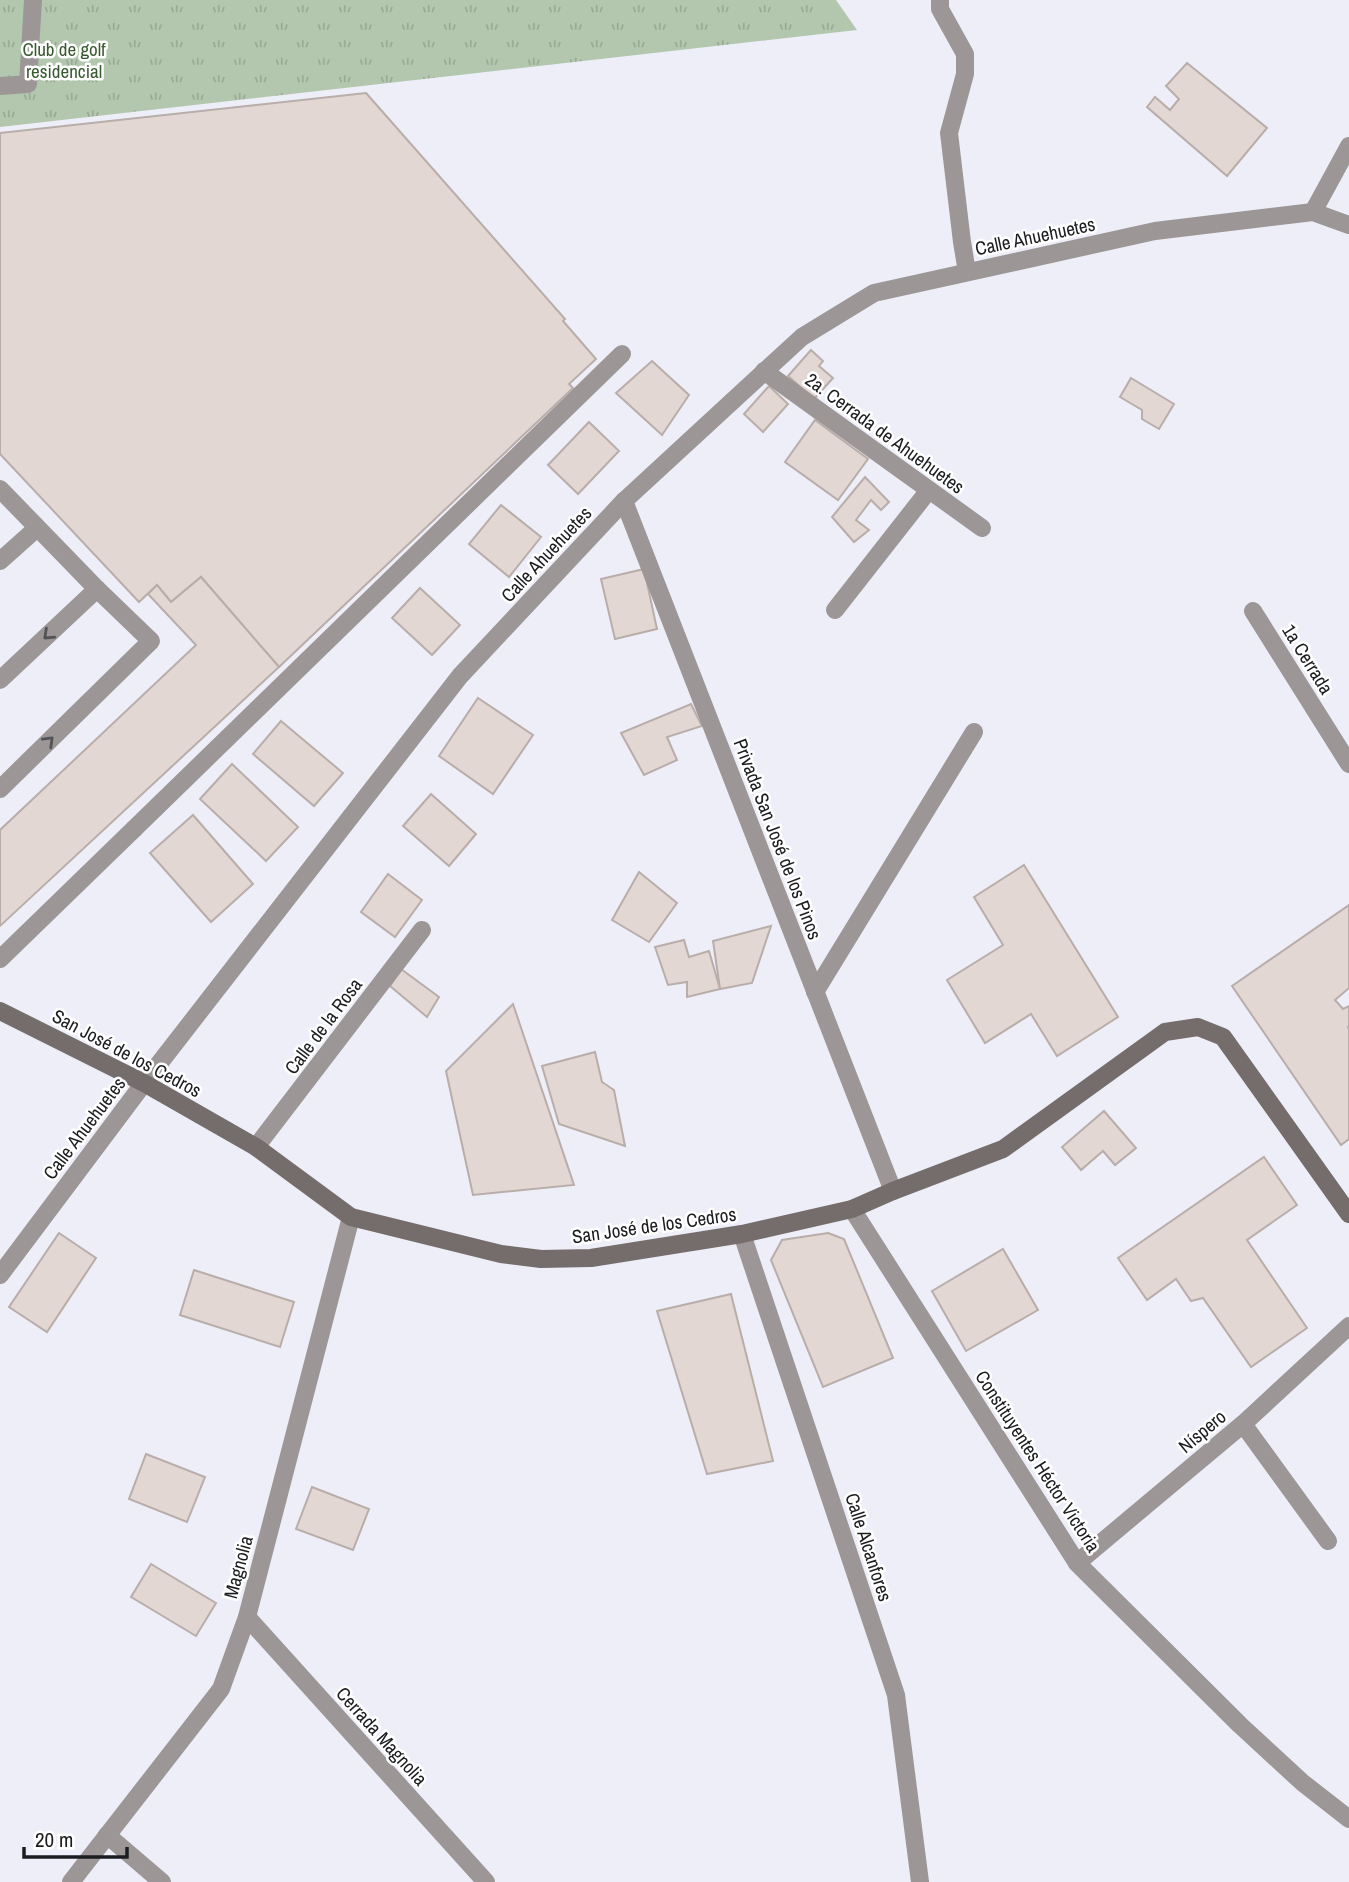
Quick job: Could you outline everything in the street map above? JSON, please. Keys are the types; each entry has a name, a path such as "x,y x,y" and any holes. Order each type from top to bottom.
{"street":[{"path":"0,86 28,84 33,0"},
{"path":"940,0 940,9 965,54 965,74 949,133 967,272"},
{"path":"1312,212 1349,146"},
{"name":"Calle Ahuehuetes","path":"0,1275 144,1083 460,676 624,502 802,337 874,293 1155,232 1312,212 1349,225"},
{"path":"0,959 622,355"},
{"name":"2a. Cerrada de Ahuehuetes","path":"764,372 982,528"},
{"path":"0,489 151,641 0,789"},
{"path":"835,610 929,490"},
{"name":"Privada San José de los Pinos","path":"624,502 893,1191"},
{"path":"0,561 37,528"},
{"path":"0,680 97,589"},
{"name":"1a Cerrada","path":"1253,611 1349,764"},
{"path":"815,992 974,732"},
{"name":"Calle de la Rosa","path":"256,1147 422,930"},
{"name":"San José de los Cedros","path":"0,1012 144,1083 256,1147 351,1217 501,1254 541,1259 591,1258 742,1234 852,1209 1003,1149 1165,1032 1198,1027 1223,1037 1349,1214"},
{"name":"Constituyentes Héctor Victoria","path":"852,1209 1077,1563 1240,1725 1303,1783 1349,1819"},
{"name":"Magnolia","path":"71,1882 221,1689 247,1617 351,1217"},
{"name":"Calle Alcanfores","path":"742,1234 896,1695 920,1882"},
{"name":"Níspero","path":"1077,1563 1243,1424 1349,1326"},
{"path":"1243,1424 1328,1541"},
{"name":"Cerrada Magnolia","path":"247,1617 486,1882"},
{"path":"107,1835 162,1882"}],"green space":[{"name":"Club de golf residencial","path":"0,0 836,0 857,30 0,127"}],"building":[{"path":"1187,63 1267,128 1227,176 1147,107 1155,97 1170,110 1179,99 1166,86"},
{"path":"366,93 565,319 563,321 596,359 569,384 573,388 279,667 201,577 171,602 157,585 139,602 0,454 0,133"},
{"path":"811,350 823,361 819,366 833,378 814,399 788,376"},
{"path":"652,361 689,395 662,435 616,393"},
{"path":"1131,378 1174,404 1159,429 1142,419 1142,410 1120,397"},
{"path":"769,386 788,404 763,432 744,414"},
{"path":"815,420 868,459 838,500 785,462"},
{"path":"589,422 619,451 578,494 548,465"},
{"path":"865,477 889,502 881,510 871,500 856,520 869,530 854,542 832,517"},
{"path":"501,505 541,537 509,577 469,544"},
{"path":"644,569 657,629 615,639 601,579"},
{"path":"201,577 279,667 0,926 0,830 196,645 148,594 157,585 171,602"},
{"path":"420,588 460,625 432,655 392,618"},
{"path":"478,698 533,735 493,794 439,756"},
{"path":"691,704 702,726 667,737 677,760 644,775 621,733"},
{"path":"281,721 343,773 314,806 253,754"},
{"path":"232,764 298,827 266,861 200,799"},
{"path":"431,794 476,834 449,866 403,826"},
{"path":"193,815 253,884 211,922 150,853"},
{"path":"1024,865 1118,1017 1057,1056 1031,1014 985,1043 947,980 1003,945 974,897"},
{"path":"639,872 677,903 649,942 612,920"},
{"path":"388,874 422,900 395,937 361,912"},
{"path":"1349,905 1349,988 1335,1000 1343,1009 1349,1006 1349,1139 1341,1145 1232,986"},
{"path":"771,926 752,983 720,989 713,941"},
{"path":"684,940 689,957 709,951 720,989 687,997 687,982 668,985 655,947"},
{"path":"401,969 439,997 427,1017 390,986"},
{"path":"513,1004 574,1185 473,1195 446,1071"},
{"path":"595,1052 602,1082 614,1090 625,1146 559,1124 542,1066"},
{"path":"1104,1111 1136,1148 1115,1165 1103,1151 1081,1170 1062,1147"},
{"path":"1264,1157 1297,1205 1247,1240 1307,1328 1251,1367 1203,1298 1191,1301 1176,1279 1147,1300 1118,1258"},
{"path":"59,1233 96,1258 47,1332 9,1307"},
{"path":"828,1233 844,1239 893,1358 823,1387 771,1260 782,1240"},
{"path":"1003,1249 1038,1310 966,1351 932,1291"},
{"path":"194,1270 294,1302 280,1347 180,1315"},
{"path":"731,1294 773,1461 707,1474 657,1311"},
{"path":"146,1454 205,1477 187,1522 129,1499"},
{"path":"312,1487 369,1509 353,1550 296,1529"},
{"path":"151,1564 216,1603 196,1636 131,1597"}]}
